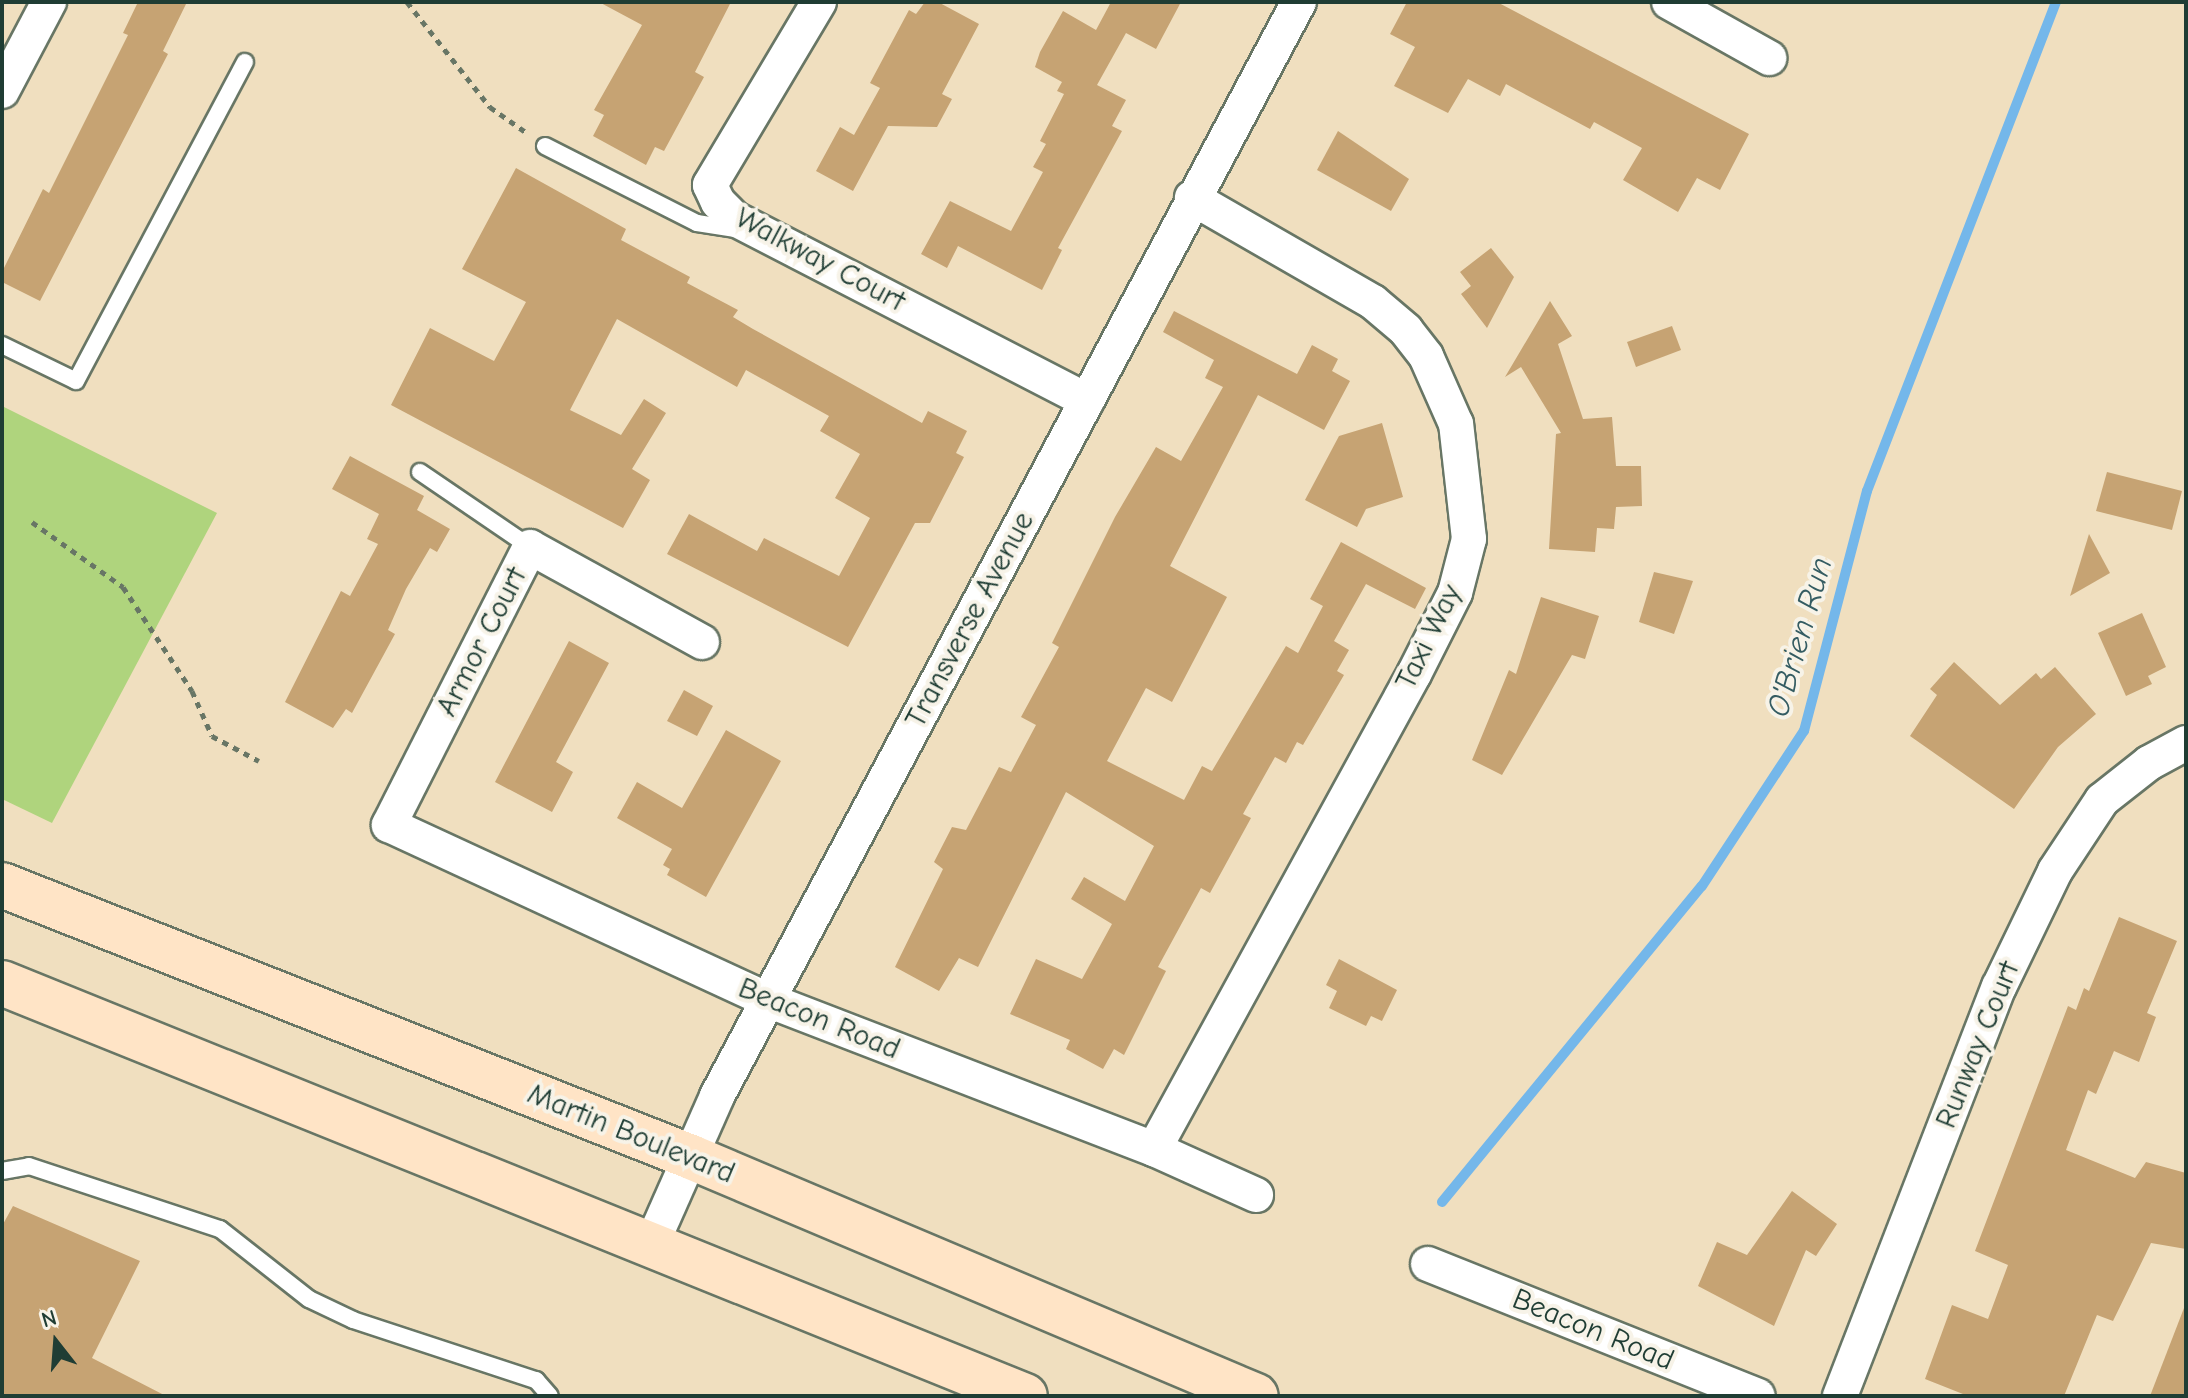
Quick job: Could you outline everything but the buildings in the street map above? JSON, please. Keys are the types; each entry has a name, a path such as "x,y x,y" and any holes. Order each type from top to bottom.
{"main road":[{"name":"Martin Boulevard","path":"2,885 691,1157 1256,1396"},
{"path":"2,983 1025,1396"}],"street":[{"path":"2,91 9,56 49,2"},
{"name":"Walkway Court","path":"819,2 710,185 735,219 1087,401"},
{"name":"Transverse Avenue","path":"652,1243 717,1096 770,1001 1192,198 1299,2"},
{"path":"1669,2 1769,58"},
{"name":"Taxi Way","path":"1154,1149 1414,674 1455,593 1469,539 1466,479 1456,424 1426,356 1406,330 1373,302 1192,198"},
{"name":"Armor Court","path":"389,825 530,547 702,642"},
{"name":"Runway Court","path":"1840,1396 1999,987 2055,871 2102,800 2149,763 2186,743"},
{"name":"Beacon Road","path":"389,825 770,1001 1154,1149 1256,1195"},
{"name":"Beacon Road","path":"1428,1264 1758,1396"}],"lane":[{"path":"2,345 76,381 245,62"},
{"path":"545,146 697,223 763,234"},
{"path":"420,472 530,547"},
{"path":"2,1171 29,1166 220,1229 309,1299 353,1320 536,1380 550,1396"}],"path":[{"path":"407,2 490,107 545,146"},
{"path":"32,522 123,587 192,691 212,736 259,761"}],"green space":[{"path":"2,406 217,513 52,823 2,799"}],"waterway":[{"name":"O'Brien Run","path":"1442,1202 1702,886 1804,731 1867,491 2056,2"}]}
